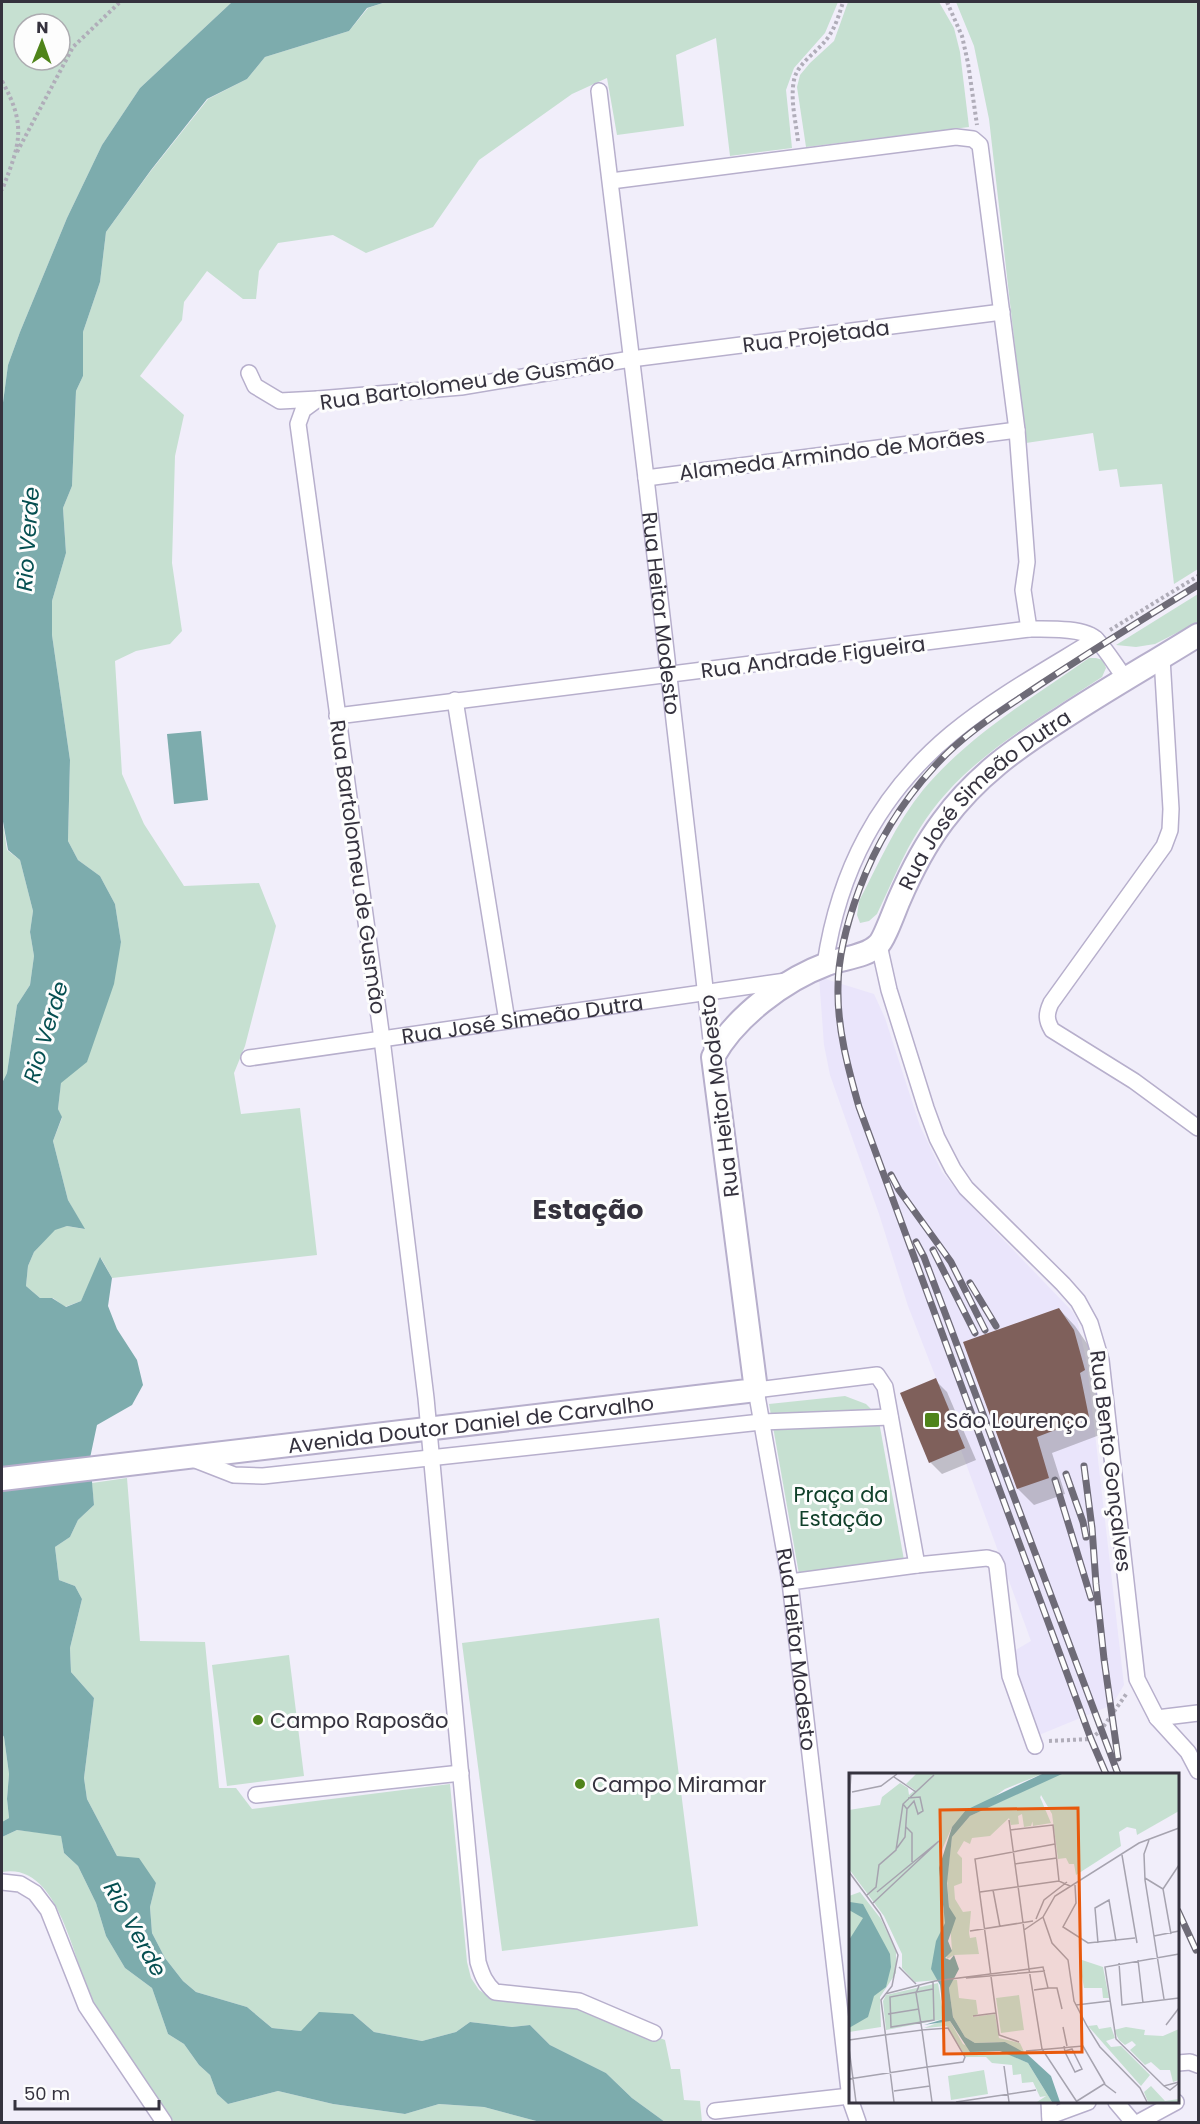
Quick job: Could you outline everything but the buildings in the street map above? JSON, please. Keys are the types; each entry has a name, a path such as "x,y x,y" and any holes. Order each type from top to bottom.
{"main road":[{"name":"Rua José Simeão Dutra","path":"713,1057 723,1040 754,1008 795,979 825,964 862,953 879,945 927,843 966,791 993,765 1125,678 1198,635"},
{"name":"Rua Heitor Modesto","path":"713,1057 756,1390"},
{"name":"Avenida Doutor Daniel de Carvalho","path":"2,1479 756,1390"}],"street":[{"name":"Rua Heitor Modesto","path":"599,92 713,1057"},
{"path":"611,182 956,137 973,139 980,145 1017,430 1026,562 1023,590 1029,629"},
{"name":"Rua Projetada","path":"631,360 1002,312"},
{"name":"Rua Bartolomeu de Gusmão","path":"631,360 461,387 318,399 303,410 298,424 382,1039 429,1430 478,1962 482,1975 495,1992 579,2001 654,2033"},
{"path":"249,373 255,386 280,401 318,399"},
{"name":"Alameda Armindo de Morães","path":"646,478 1017,430"},
{"name":"Rua Andrade Figueira","path":"337,716 1029,629 1067,630 1096,639"},
{"path":"825,964 831,927 843,887 869,831 890,799 928,756 996,700 1096,639 1125,678"},
{"path":"1162,658 1172,809 1170,830 1164,846 1047,1011 1048,1023 1052,1030 1134,1081 1198,1128"},
{"path":"454,700 507,1021"},
{"name":"Rua Bento Gonçalves","path":"879,945 889,990 926,1108 937,1138 953,1169 966,1188 1063,1284 1078,1301 1090,1323 1101,1360 1137,1679 1157,1718 1188,1752 1198,1772"},
{"name":"Rua José Simeão Dutra","path":"249,1058 795,979"},
{"path":"756,1390 876,1375 885,1387 917,1565"},
{"name":"Rua Heitor Modesto","path":"756,1390 790,1582 849,2089"},
{"path":"187,1456 234,1475 263,1476 761,1422 890,1417"},
{"path":"790,1582 917,1565 987,1558 994,1560 997,1566 1010,1676 1035,1746"},
{"path":"1157,1718 1198,1713"},
{"path":"256,1795 461,1773"},
{"path":"2,1882 20,1884 35,1893 48,1910 86,2006 164,2122"},
{"path":"1179,2063 1190,2062 1198,2065"},
{"path":"715,2111 849,2098"},
{"name":"Rua Heitor Modesto","path":"852,2103 858,2122"},
{"path":"1050,2113 1085,2103"},
{"path":"1117,2103 1133,2122"},
{"path":"1139,2122 1174,2103"}],"path":[{"path":"2,190 17,152 73,47 120,2"},
{"path":"800,157 793,96 794,78 801,66 827,39 836,24 843,2"},
{"path":"947,2 962,36 969,63 980,145"},
{"path":"2,81 13,102 18,122 17,152"},
{"path":"1096,639 1198,576"},
{"path":"1035,1746 1050,1741 1091,1739 1101,1730 1137,1679"}],"shaded area":[{"path":"819,977 874,994 885,1018 920,1126 942,1172 966,1201 1072,1311 1077,1319 1087,1364 1124,1685 1112,1705 1039,1735 1013,1669 1012,1652 1031,1641 961,1450 929,1463 900,1393 936,1378 908,1306 879,1214 830,1075 824,1045"}],"green space":[{"path":"2,2 232,2 140,88 102,145 67,218 8,365 2,410"},
{"path":"386,2 838,2 825,33 794,68 786,90 792,148 730,156 716,38 676,55 684,126 617,135 607,78 572,94 479,160 433,227 366,253 333,235 278,243 259,271 256,299 243,299 207,271 184,302 182,320 140,376 184,415 175,456 172,563 182,631 170,644 136,651 115,661 122,774 144,824 184,886 259,883 276,926 245,1046 234,1073 241,1114 300,1108 317,1255 112,1278 101,1258 81,1301 65,1307 53,1298 40,1298 26,1286 28,1266 34,1252 55,1229 67,1226 84,1229 68,1200 53,1141 62,1118 58,1109 61,1082 87,1061 121,942 115,904 100,876 78,860 68,841 70,760 52,635 52,601 66,553 63,508 72,486 76,391 83,376 83,332 100,282 106,232 208,99 247,79 265,57 349,31 368,8"},
{"path":"848,2 939,2 954,28 960,52 969,127 806,147 797,87 800,75 834,41"},
{"path":"956,2 1198,2 1198,569 1174,584 1162,484 1120,487 1117,469 1099,471 1093,433 1026,443 989,119 974,46"},
{"path":"1198,594 1198,622 1155,644 1136,647 1116,645"},
{"path":"1089,658 1103,660 1106,668 1102,677 1002,743 957,782 920,828 877,914 869,921 860,923 857,915 859,901 896,830 923,790 941,770 980,735"},
{"path":"2,816 7,850 20,860 33,911 30,932 34,956 30,985 17,1005 7,1073 2,1083"},
{"name":"Praça da Estação","path":"845,1396 866,1404 878,1416 904,1560 799,1574 769,1404"},
{"path":"127,1478 140,1641 205,1642 219,1788 236,1788 252,1809 450,1784 467,1962 471,1978 479,1990 493,1999 578,2007 665,2040 671,2069 680,2069 684,2100 700,2101 702,2122 665,2122 632,2098 606,2073 550,2045 530,2025 512,2027 470,2022 456,2032 422,2041 374,2032 353,2014 301,2031 272,2028 247,2007 196,1992 183,1981 165,1958 152,1933 150,1907 156,1883 117,1856 87,1799 84,1778 94,1698 71,1672 70,1648 82,1599 75,1586 59,1580 55,1547 70,1537 78,1520 94,1505 92,1483"},
{"name":"Campo Miramar","path":"659,1618 698,1926 502,1951 462,1643"},
{"name":"Campo Raposão","path":"289,1655 304,1776 227,1786 212,1665"},
{"path":"2,1734 9,1774 7,1799 9,1818 2,1822"},
{"path":"17,1830 61,1835 64,1853 78,1866 96,1903 106,1936 125,1968 152,1988 168,2034 184,2044 199,2065 210,2075 217,2094 228,2104 278,2091 333,2104 405,2114 439,2104 484,2107 540,2122 174,2122 96,2009 63,1920 52,1899 38,1883 22,1873 2,1872 2,1837"}],"water":[{"name":"Rio Verde","path":"232,2 386,2 367,8 349,31 265,57 247,79 207,99 106,232 100,282 83,332 83,376 76,391 72,486 63,508 66,553 52,601 52,635 70,760 68,841 78,860 100,876 115,904 121,942 114,984 87,1062 61,1083 58,1109 62,1117 53,1141 68,1200 85,1229 67,1226 55,1230 34,1252 28,1266 26,1286 40,1298 52,1298 66,1307 81,1301 100,1257 112,1278 108,1306 117,1329 137,1360 143,1385 132,1405 97,1425 90,1458 94,1505 78,1520 70,1537 55,1547 59,1580 75,1586 82,1599 70,1648 71,1672 94,1698 84,1778 87,1799 117,1856 139,1858 156,1883 150,1907 152,1933 165,1958 183,1981 196,1992 247,2007 272,2028 301,2031 319,2012 353,2014 374,2032 422,2041 456,2032 470,2022 512,2027 530,2025 550,2045 606,2073 632,2098 665,2122 540,2122 484,2107 439,2104 405,2114 333,2104 278,2091 228,2104 217,2094 210,2075 199,2065 184,2044 168,2034 152,1988 125,1968 106,1936 96,1903 78,1866 64,1853 61,1836 17,1830 2,1837 2,1822 9,1818 7,1799 9,1774 2,1734 2,1083 7,1073 17,1005 30,985 34,956 30,932 33,911 20,860 8,850 2,816 2,410 8,365 20,332 67,218 102,145 140,88"},
{"path":"201,731 208,800 174,804 167,734"}],"railway":[{"path":"1106,1773 1091,1739 859,1107 841,1033 838,975 848,925 873,856 900,810 934,767 958,743 999,712 1198,585"},
{"path":"891,1175 899,1190 951,1262 985,1330"},
{"path":"916,1242 924,1257 1118,1773"},
{"path":"933,1250 975,1333"},
{"path":"970,1283 996,1326"},
{"path":"1084,1466 1104,1659 1118,1758"},
{"path":"1066,1474 1086,1537"},
{"path":"1055,1480 1091,1598"},
{"path":"1179,1913 1196,1950"}],"place":[{"name":"São Lourenço","path":"932,1420"},
{"name":"Campo Raposão","path":"258,1720"},
{"name":"Campo Miramar","path":"580,1784"}],"district":[{"name":"Estação","path":"588,1209"}]}
